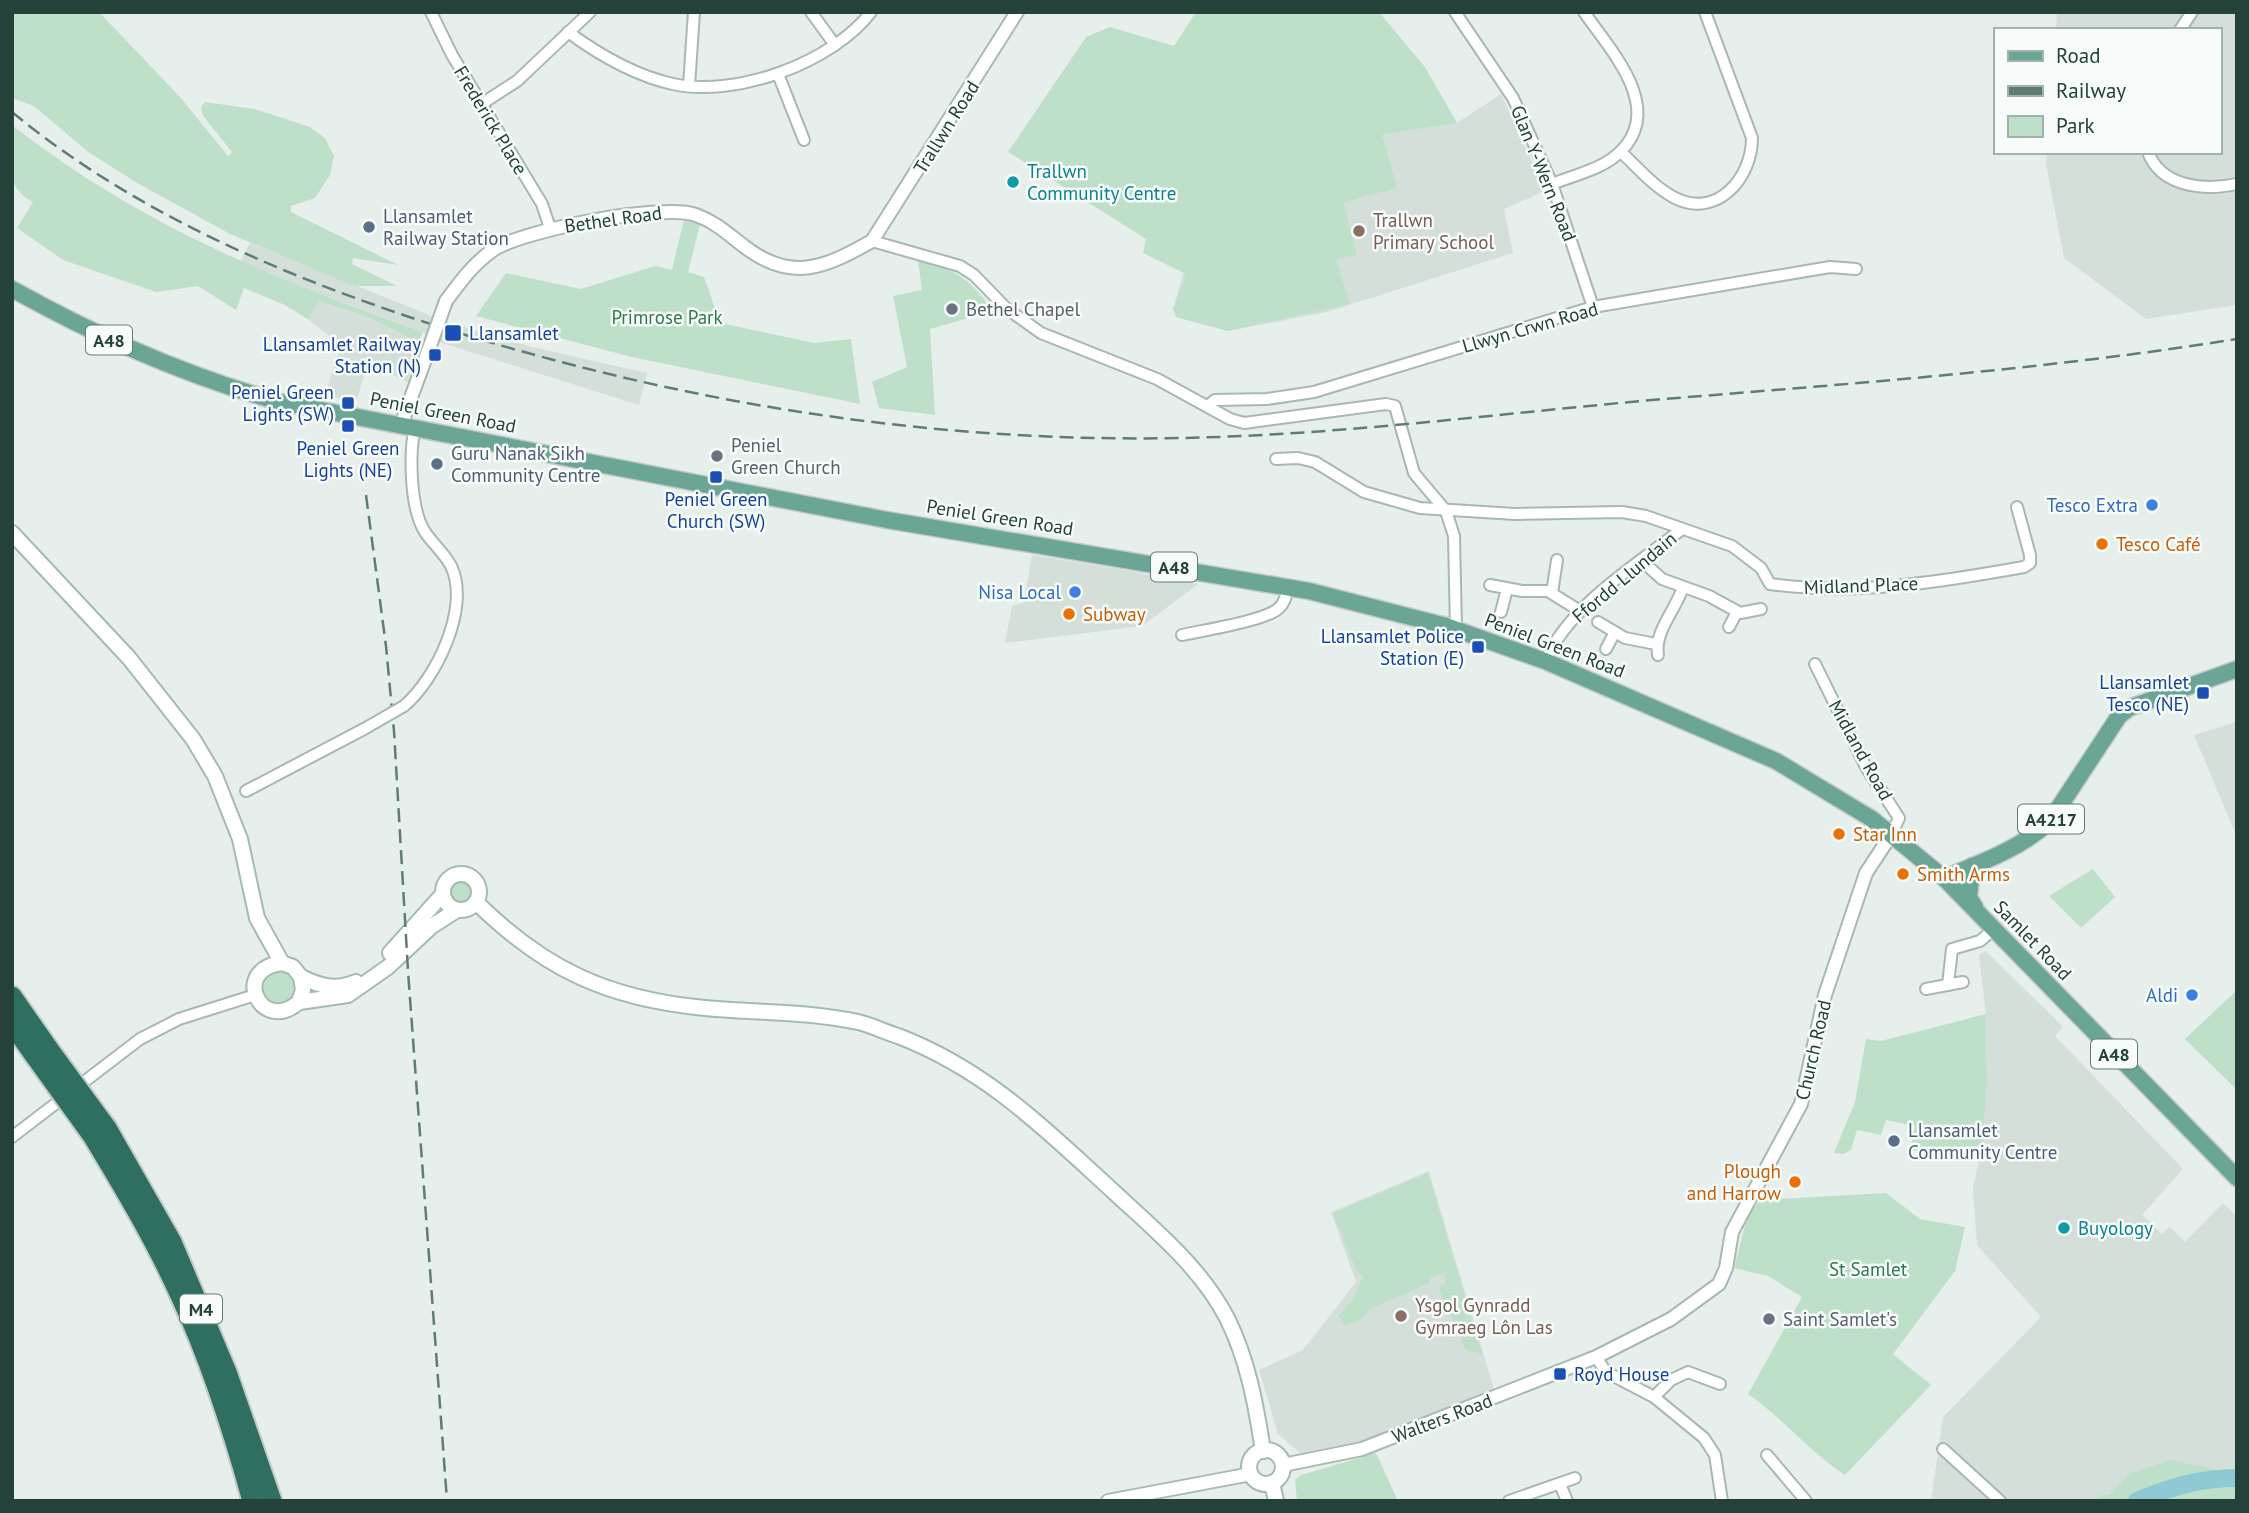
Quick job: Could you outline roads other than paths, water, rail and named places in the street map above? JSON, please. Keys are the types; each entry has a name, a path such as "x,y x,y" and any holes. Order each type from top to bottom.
{"highway":[{"name":"M4","path":"12,996 42,1053 100,1133 172,1242 227,1372 272,1501"},
{"name":"M4","path":"12,1024 42,1053"},
{"name":"M4","path":"100,1133 181,1298 210,1370 252,1501"}],"main road":[{"name":"Peniel Green Road","path":"12,289 101,337 210,381 280,402 887,520 1288,588 1372,606 1456,629 1545,661 1776,761 1849,802 1944,878"},
{"path":"12,533 129,658 193,739 220,788 240,839 257,918 282,963"},
{"name":"A4217","path":"1944,878 2030,837 2050,821 2119,716 2129,708 2237,669"},
{"path":"1972,866 1969,898 1980,915"},
{"path":"299,1002 348,995 388,967 432,926 476,902 478,886 465,874 449,878 443,894 383,962 359,980 344,987 322,986 301,977 293,967 282,963 269,964 259,971 254,983 255,995 270,1010 291,1009 299,1002 303,989 301,977"},
{"name":"Samlet Road","path":"1944,878 2237,1178"},
{"path":"443,894 448,905 457,910"},
{"path":"476,902 506,932 570,975 640,1000 694,1007 788,1011 860,1022 938,1052 989,1083 1031,1116 1197,1272 1226,1317 1243,1354 1263,1451"},
{"path":"1263,1451 1276,1454 1283,1465 1281,1476 1272,1483 1259,1483 1251,1474 1250,1462 1263,1451"},
{"path":"1272,1483 1276,1501"}],"street":[{"name":"Frederick Place","path":"431,12 452,55 542,204 550,228"},
{"path":"483,103 517,81 590,12"},
{"path":"689,86 694,12"},
{"path":"811,12 835,45"},
{"path":"568,32 594,51 671,83 689,86 737,83 778,74 807,62 835,45 871,12"},
{"name":"Trallwn Road","path":"872,241 1017,12"},
{"name":"Glan Y-Wern Road","path":"1455,12 1513,96 1552,184 1593,307"},
{"path":"1552,184 1598,166 1621,152 1630,138 1638,113 1634,86 1584,12"},
{"path":"1621,152 1661,190 1690,203 1719,198 1742,180 1752,157 1752,138 1705,12"},
{"path":"2181,28 2192,12"},
{"path":"778,74 804,140"},
{"path":"2149,154 2153,165 2185,186 2237,184"},
{"name":"Bethel Road","path":"408,426 431,343 446,301 470,270 495,249 550,228 644,213 683,211 722,227 770,264 796,268 826,265 872,241"},
{"path":"872,241 960,266 974,275 1006,308 1041,333 1157,379 1209,405 1230,419 1244,423 1386,404 1395,406 1414,473 1446,511 1454,536 1456,629"},
{"name":"Llwyn Crwn Road","path":"1209,405 1215,400 1267,399 1314,392 1593,307 1830,267 1856,269"},
{"path":"1314,392 1319,413"},
{"path":"246,791 404,706 419,691 445,646 454,617 457,591 451,566 419,522 408,426"},
{"name":"Midland Place","path":"1276,459 1298,458 1315,462 1376,496 1420,508 1515,514 1622,512 1646,516 1732,546 1761,568 1770,584 1851,590 1935,583 2024,567 2030,562 2030,555 2017,507"},
{"name":"Ffordd Llundain","path":"1545,661 1560,632 1580,611 1682,529"},
{"path":"1552,593 1557,560"},
{"path":"1642,561 1651,572 1709,596 1737,612 1748,613 1762,609"},
{"path":"1490,585 1552,593 1580,611"},
{"path":"1598,622 1614,634 1657,650 1682,587"},
{"path":"1182,635 1250,620 1277,610 1285,600 1288,588"},
{"path":"1501,612 1507,589"},
{"path":"1729,627 1737,612"},
{"path":"1606,649 1614,634"},
{"name":"Midland Road","path":"1815,664 1866,767 1899,818 1891,835"},
{"name":"Church Road","path":"1596,1357 1671,1319 1719,1284 1726,1268 1732,1232 1801,1104 1825,995 1866,873 1891,835"},
{"path":"1948,985 1952,949 1980,941 1994,929"},
{"path":"1926,989 1964,982"},
{"path":"12,1137 140,1039 179,1019 255,995"},
{"path":"1596,1357 1606,1372 1654,1397 1704,1438 1715,1455 1722,1501"},
{"name":"Walters Road","path":"1283,1465 1362,1448 1596,1357"},
{"path":"1654,1397 1671,1380 1688,1371 1720,1384"},
{"path":"1943,1449 2000,1501"},
{"path":"1767,1455 1805,1501"},
{"path":"1765,1474 1775,1465"},
{"path":"1108,1501 1251,1474"},
{"path":"1509,1501 1575,1478"},
{"path":"1560,1484 1567,1501"}],"waterway":[{"path":"2137,1501 2186,1484 2237,1478"}],"railway":[{"path":"12,112 60,149 163,213 272,265 386,309 443,328 624,378 807,413 900,425 1087,438 1181,438 1299,433 1945,375 2237,339"},
{"path":"366,495 394,731 408,971 447,1501"}],"place":[{"name":"Trallwn Community Centre","path":"1013,182"},
{"name":"Llansamlet Railway Station","path":"369,227"},
{"name":"Trallwn Primary School","path":"1359,231"},
{"name":"Bethel Chapel","path":"952,309"},
{"name":"Llansamlet","path":"453,333"},
{"name":"Llansamlet Railway Station (N)","path":"435,355"},
{"name":"Peniel Green Lights (SW)","path":"348,403"},
{"name":"Peniel Green Lights (NE)","path":"348,426"},
{"name":"Peniel Green Church","path":"717,456"},
{"name":"Guru Nanak Sikh Community Centre","path":"437,464"},
{"name":"Peniel Green Church (SW)","path":"716,477"},
{"name":"Tesco Extra","path":"2152,505"},
{"name":"Tesco Café","path":"2102,544"},
{"name":"Nisa Local","path":"1075,592"},
{"name":"Subway","path":"1069,614"},
{"name":"Llansamlet Police Station (E)","path":"1478,647"},
{"name":"Llansamlet Tesco (NE)","path":"2203,693"},
{"name":"Star Inn","path":"1839,834"},
{"name":"Smith Arms","path":"1903,874"},
{"name":"Aldi","path":"2192,995"},
{"name":"Llansamlet Community Centre","path":"1894,1141"},
{"name":"Plough and Harrow","path":"1795,1182"},
{"name":"Buyology","path":"2064,1228"},
{"name":"Ysgol Gynradd Gymraeg Lôn Las","path":"1401,1316"},
{"name":"Saint Samlet's","path":"1769,1319"},
{"name":"Royd House","path":"1560,1374"}],"park label":[{"name":"Primrose Park","path":"667,317"},
{"name":"St Samlet","path":"1868,1269"}]}
